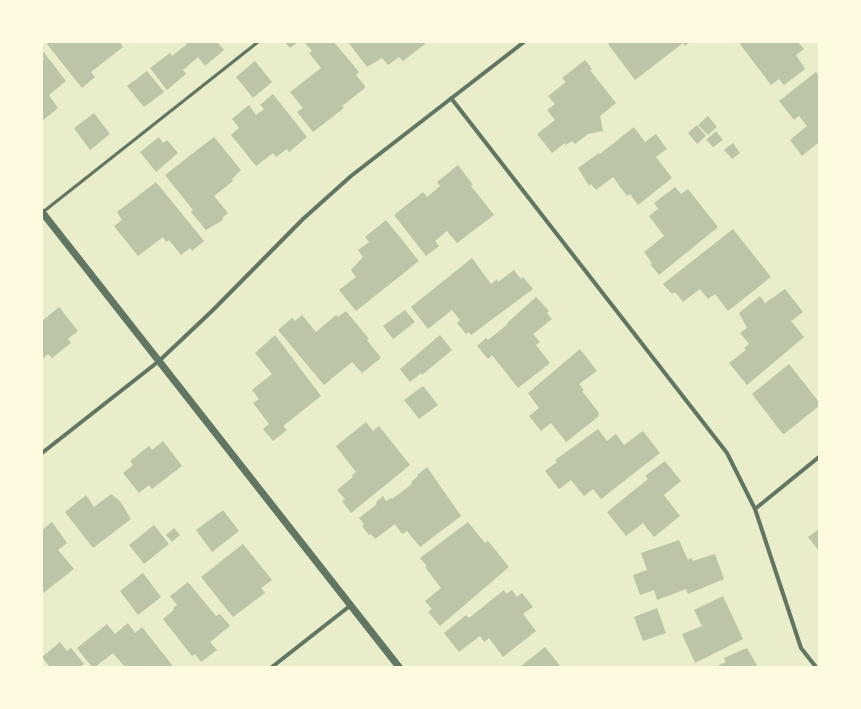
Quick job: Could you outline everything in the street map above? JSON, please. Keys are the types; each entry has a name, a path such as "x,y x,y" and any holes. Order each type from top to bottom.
{"street":[{"path":"42,453 159,361 212,311 303,219 351,176 524,42"},
{"path":"451,98 727,453 755,509 801,648 816,667"},
{"path":"42,212 399,667"},
{"path":"755,509 819,457"},
{"path":"272,667 351,605"}],"lane":[{"path":"42,212 258,42"}],"building":[{"path":"50,42 120,42 123,47 91,72 95,77 82,88 47,44"},
{"path":"186,42 217,42 224,50 205,66 198,57 183,70 186,74 167,90 150,68 170,53 172,56 187,44"},
{"path":"285,42 298,42 290,48"},
{"path":"304,42 334,42 359,72 356,75 365,86 365,88 342,106 344,108 313,132 297,112 303,108 290,92 321,68 309,53 312,51"},
{"path":"348,42 424,42 425,44 403,61 399,57 388,65 382,58 367,67"},
{"path":"610,42 690,42 685,46 683,43 635,80 608,44"},
{"path":"742,42 798,42 804,49 796,55 805,69 784,85 779,79 771,85 740,44"},
{"path":"42,50 66,81 49,95 58,108 42,121"},
{"path":"585,60 592,69 590,70 616,103 600,116 603,131 588,134 575,144 572,141 566,145 565,143 552,153 537,134 555,120 547,110 555,104 548,96 566,82 562,78"},
{"path":"255,61 272,82 253,98 236,77"},
{"path":"147,71 164,92 144,107 127,86"},
{"path":"816,72 819,76 819,142 802,156 790,140 807,126 799,116 794,120 779,101"},
{"path":"273,94 307,137 289,152 287,149 276,157 273,153 256,166 231,135 239,128 232,119 249,105 256,115 264,109 260,105"},
{"path":"94,113 110,134 90,150 74,128"},
{"path":"708,116 717,127 708,135 698,125"},
{"path":"697,125 706,136 697,144 688,133"},
{"path":"634,127 645,142 656,134 667,149 656,157 672,178 638,205 630,194 627,196 613,177 596,190 591,184 589,186 578,168 599,153 600,154"},
{"path":"716,131 723,140 713,147 706,140"},
{"path":"159,137 163,143 167,140 178,153 156,172 140,152"},
{"path":"214,137 241,170 232,179 233,181 214,196 228,213 222,218 223,220 206,230 191,212 193,210 165,175"},
{"path":"733,143 740,153 732,159 724,150"},
{"path":"458,165 473,185 471,186 494,215 457,243 447,231 435,241 439,246 426,256 394,215 423,192 427,197 440,186 437,182"},
{"path":"156,182 204,241 192,251 190,248 181,255 169,240 166,242 163,237 138,256 114,226 122,220 117,212"},
{"path":"675,187 681,194 688,189 718,227 659,275 650,264 652,263 644,252 664,236 649,216 658,209 654,203"},
{"path":"386,220 419,261 356,311 339,290 356,277 351,270 363,257 358,250 369,242 365,237"},
{"path":"733,229 771,277 728,311 715,294 708,299 700,289 683,302 675,292 672,294 663,284"},
{"path":"472,258 491,284 497,279 498,282 514,270 521,279 523,277 533,289 471,335 469,332 466,334 457,323 460,320 452,310 428,329 411,307"},
{"path":"785,289 803,312 791,321 804,337 747,385 729,363 746,350 744,348 749,344 740,333 747,328 739,313 760,296 765,303"},
{"path":"536,297 549,311 547,313 552,319 533,334 540,342 536,345 550,363 518,388 492,355 488,359 477,346 486,338 488,340 508,324 507,323"},
{"path":"59,307 78,331 68,339 71,343 52,358 48,354 42,359 42,321"},
{"path":"405,310 415,322 393,339 383,326"},
{"path":"346,311 369,339 367,340 381,358 362,373 352,362 324,385 278,330 292,318 295,321 302,315 316,332 336,315 338,317"},
{"path":"275,335 321,396 283,426 287,430 273,441 263,429 269,424 253,403 259,399 252,390 272,374 255,353"},
{"path":"440,335 452,350 422,375 421,373 410,382 400,369"},
{"path":"580,349 597,371 579,384 584,390 582,391 599,413 599,416 566,442 551,423 541,431 529,416 539,408 528,393"},
{"path":"789,364 819,402 819,406 784,434 752,394"},
{"path":"423,386 438,405 419,419 404,400"},
{"path":"366,422 373,431 379,426 410,465 351,513 342,501 345,499 337,490 353,477 352,475 356,472 336,446"},
{"path":"598,429 607,441 616,434 624,445 643,431 660,453 601,499 593,489 584,496 571,480 559,489 545,471 557,462 555,460"},
{"path":"163,441 182,466 152,489 149,485 139,493 123,473 133,465 130,461 149,446 152,450"},
{"path":"665,461 681,481 664,495 680,516 654,537 643,523 626,536 607,512 648,479 645,476"},
{"path":"427,467 461,516 420,547 407,531 402,534 395,524 375,539 371,534 369,535 362,526 364,524 359,518 377,504 376,502 383,496 386,501 391,498 392,499 412,484 411,482 418,476 417,475"},
{"path":"111,494 120,501 131,519 93,548 65,512 86,495 94,507"},
{"path":"223,510 239,531 212,552 196,530"},
{"path":"52,522 67,543 58,550 74,569 42,594 42,530"},
{"path":"468,522 485,543 488,541 509,567 440,626 428,612 432,609 425,601 441,588 420,558"},
{"path":"154,525 169,544 144,564 129,545"},
{"path":"174,528 180,535 172,542 166,535"},
{"path":"819,529 819,551 808,537"},
{"path":"679,540 688,560 691,558 693,561 715,554 724,579 688,594 686,589 657,600 654,590 640,595 633,575 647,570 641,553"},
{"path":"243,544 272,580 261,588 265,593 233,617 201,577"},
{"path":"143,573 161,597 138,615 120,591"},
{"path":"188,582 216,616 220,614 230,626 210,642 217,650 201,662 195,654 192,656 163,619 174,610 173,608 177,605 170,596"},
{"path":"504,590 506,594 512,590 517,597 522,593 533,607 523,614 536,631 503,657 489,638 484,642 480,636 459,652 444,633 466,615 469,618"},
{"path":"723,596 743,639 695,663 682,634 702,626 694,610"},
{"path":"657,608 666,633 643,641 634,617"},
{"path":"128,623 135,633 142,627 172,665 170,667 125,667 113,653 95,667 92,667 77,648 107,624 115,634"},
{"path":"60,642 67,651 71,648 84,664 80,667 50,667 42,657"},
{"path":"545,647 561,667 520,667"},
{"path":"747,648 758,667 715,667 726,662 724,658"}]}
